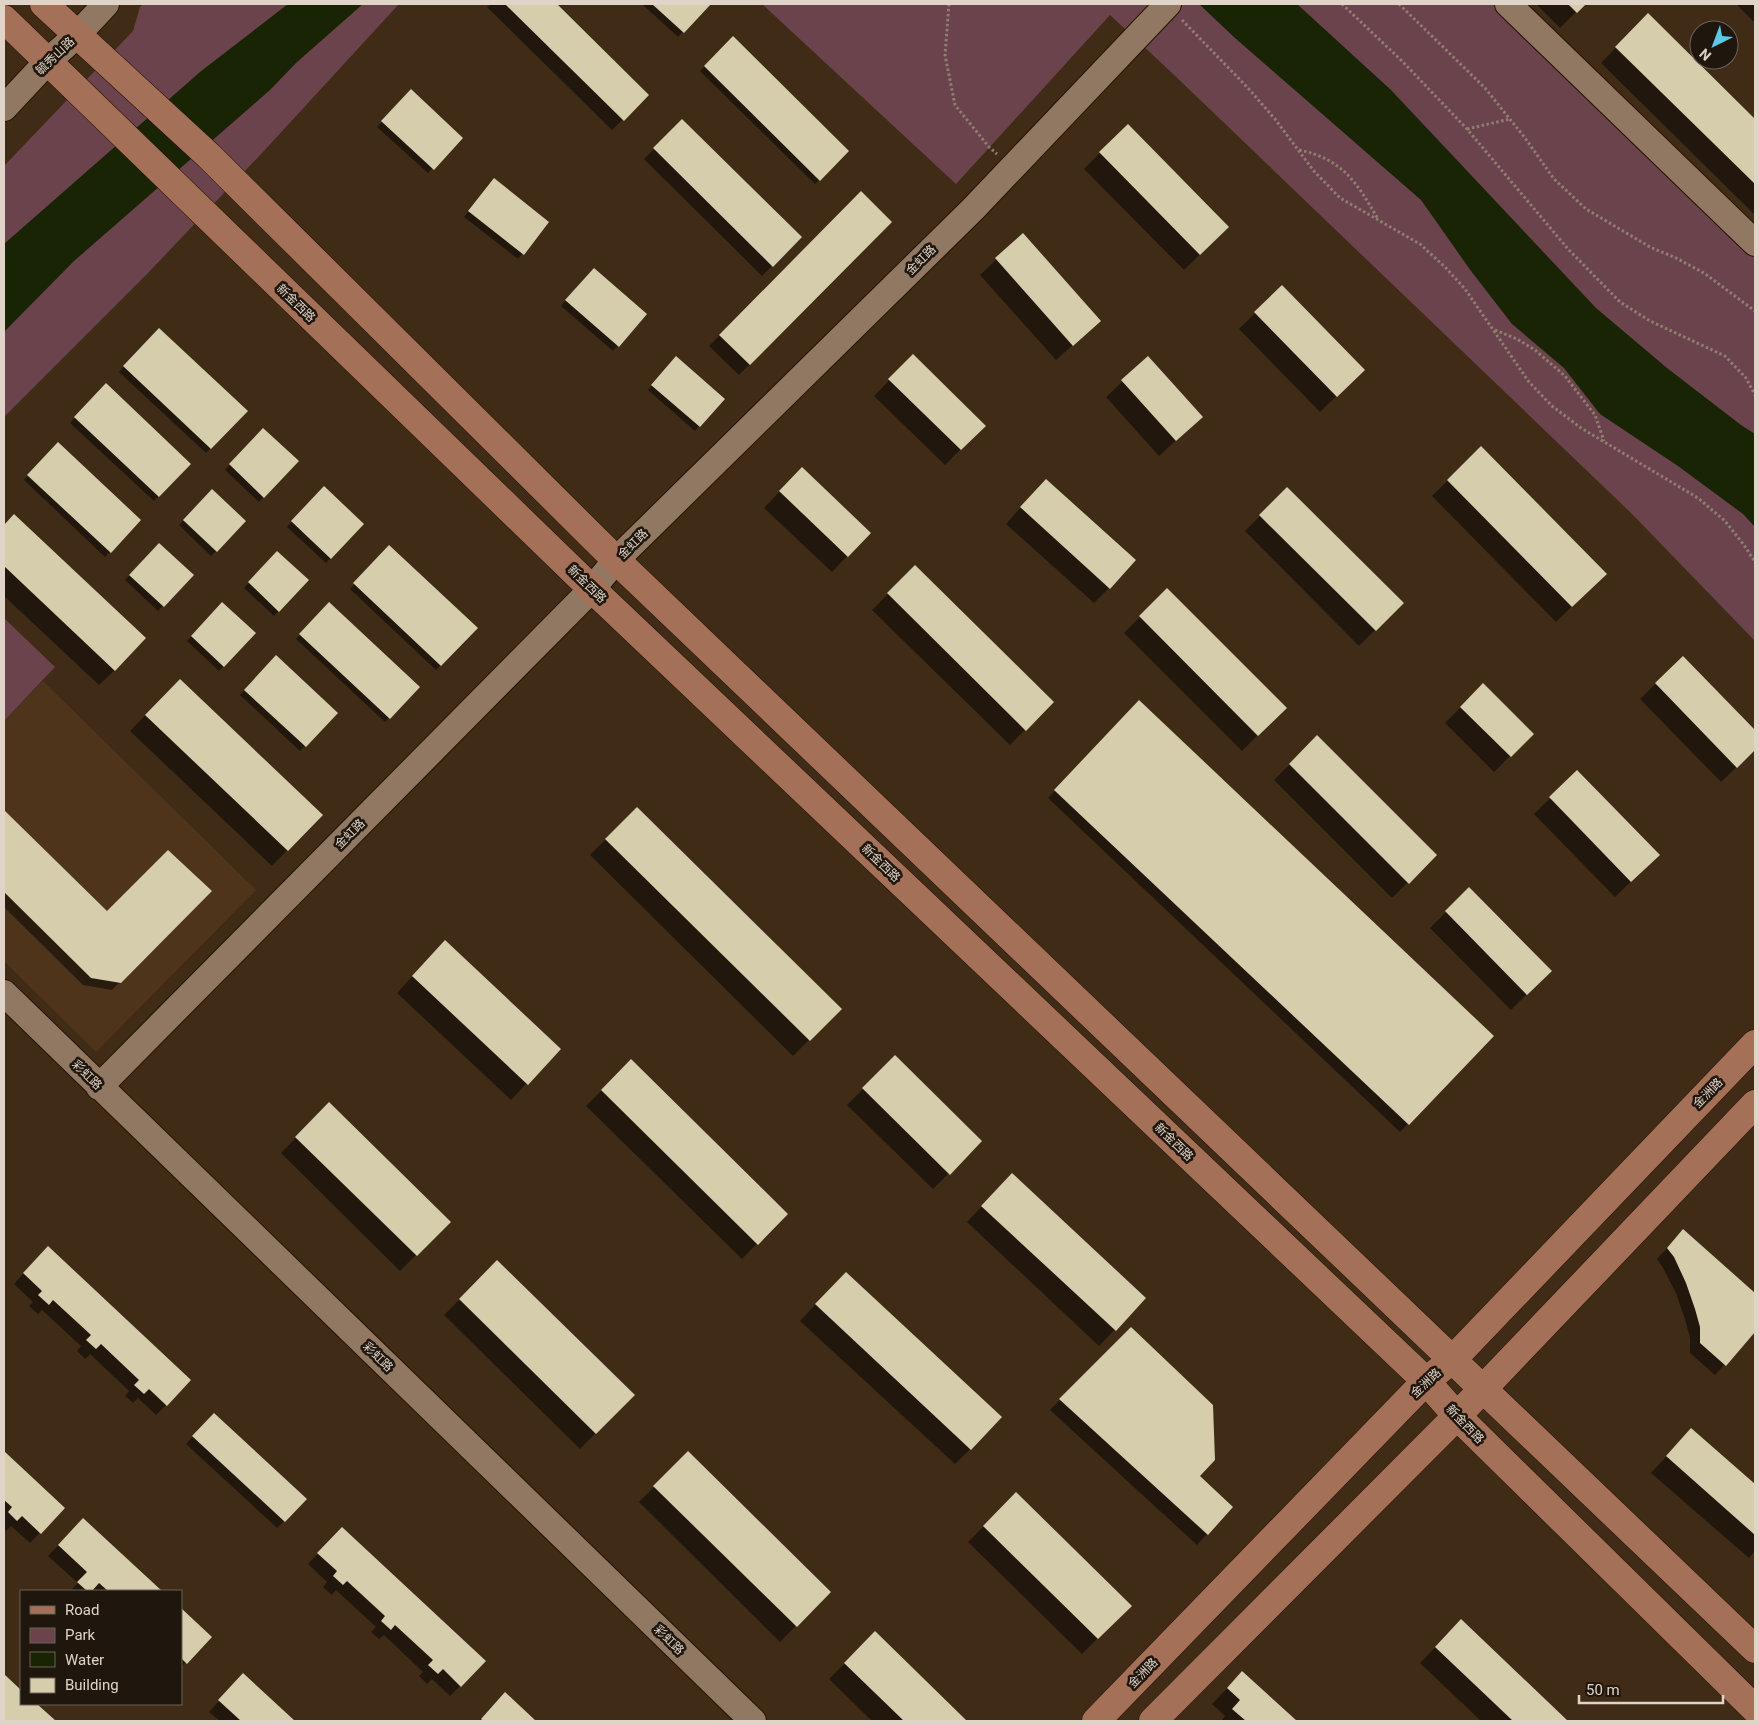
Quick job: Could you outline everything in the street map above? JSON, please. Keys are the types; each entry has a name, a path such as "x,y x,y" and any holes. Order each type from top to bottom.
{"main road":[{"path":"44,4 209,156 616,560 1755,1649"},
{"name":"新金西路","path":"4,20 592,589 1426,1381 1457,1416 1755,1709"},
{"name":"金洲路","path":"1096,1721 1426,1381 1453,1359 1755,1044"},
{"path":"1153,1721 1457,1416 1755,1104"}],"street":[{"name":"毓秀山路","path":"4,108 47,62 77,35 106,4"},
{"name":"金虹路","path":"99,1087 592,589 616,560 966,216 1167,4"},
{"path":"1508,4 1755,243"},
{"name":"彩虹路","path":"4,993 753,1721"}],"path":[{"path":"949,4 945,55 955,105 989,147 1012,167"},
{"path":"1167,4 1247,87 1275,119 1313,170 1340,198 1420,244 1445,268 1465,289 1529,382 1552,406 1581,428 1698,498 1726,521 1755,562"},
{"path":"1342,4 1402,61 1467,129 1568,249 1620,302 1650,321 1725,356 1746,378 1755,395"},
{"path":"1399,4 1485,88 1554,179 1586,209 1650,247 1704,273 1755,311"},
{"path":"1467,129 1510,119"},
{"path":"1299,150 1315,153 1336,164 1357,184 1378,219"},
{"path":"1493,329 1535,350 1565,376 1595,415 1604,442"}],"shaded area":[{"path":"43,681 256,890 96,1052 4,961 4,721"}],"green space":[{"path":"143,4 399,4 263,152 148,273 4,417 4,166 133,31 140,7"},
{"path":"762,4 1508,4 1755,243 1755,641 1631,513 1110,15 956,184"},
{"path":"4,618 55,667 4,721"}],"water":[{"path":"288,4 363,4 296,63 270,90 74,261 4,332 4,244 200,72"},
{"path":"1199,4 1297,4 1391,90 1596,308 1667,368 1755,434 1755,527 1743,514 1678,466 1600,414 1564,368 1512,324 1471,271 1421,200 1235,38"}],"building":[{"path":"505,4 557,4 649,95 624,121"},
{"path":"652,4 711,4 684,33"},
{"path":"1568,4 1586,4 1577,13"},
{"path":"1648,13 1689,54 1689,70 1706,70 1755,119 1755,184 1615,47"},
{"path":"733,36 849,151 820,181 704,66"},
{"path":"411,89 463,138 434,170 381,121"},
{"path":"682,119 802,237 773,267 653,148"},
{"path":"1128,124 1229,227 1200,255 1099,152"},
{"path":"494,178 549,222 524,255 468,211"},
{"path":"861,191 892,222 750,365 719,335"},
{"path":"1023,233 1101,321 1073,346 995,258"},
{"path":"594,268 647,314 619,347 565,300"},
{"path":"1282,285 1365,370 1337,397 1254,312"},
{"path":"159,328 248,411 211,449 123,366"},
{"path":"913,354 986,426 961,450 888,379"},
{"path":"676,356 725,399 700,427 651,385"},
{"path":"1148,356 1203,417 1176,441 1121,380"},
{"path":"106,383 191,464 159,497 74,417"},
{"path":"263,428 299,461 264,498 229,464"},
{"path":"58,442 141,520 111,553 27,475"},
{"path":"1481,446 1607,574 1572,607 1447,480"},
{"path":"802,467 871,533 848,557 779,491"},
{"path":"1046,479 1136,560 1110,589 1020,507"},
{"path":"324,486 364,524 331,559 291,521"},
{"path":"1287,487 1404,603 1376,631 1259,515"},
{"path":"212,489 246,521 217,552 183,520"},
{"path":"14,514 146,638 115,671 4,566 4,525"},
{"path":"159,543 194,575 164,607 129,575"},
{"path":"389,545 478,628 441,666 353,583"},
{"path":"277,551 309,580 279,612 248,582"},
{"path":"915,565 1054,702 1026,731 887,593"},
{"path":"1167,588 1287,708 1258,736 1139,616"},
{"path":"222,602 256,633 224,667 191,636"},
{"path":"329,602 420,687 390,719 299,634"},
{"path":"276,655 338,713 306,747 244,690"},
{"path":"1683,656 1755,730 1755,750 1737,768 1655,683"},
{"path":"180,679 323,815 288,851 145,715"},
{"path":"1483,683 1534,734 1511,757 1460,707"},
{"path":"1139,700 1494,1036 1409,1125 1054,790"},
{"path":"1317,735 1437,855 1409,884 1289,764"},
{"path":"1577,770 1660,855 1631,882 1549,797"},
{"path":"637,807 842,1009 810,1041 605,839"},
{"path":"4,810 107,911 168,850 212,891 121,983 91,978 4,892"},
{"path":"1469,887 1552,971 1527,995 1445,911"},
{"path":"445,940 561,1049 528,1085 412,976"},
{"path":"895,1055 982,1141 950,1175 862,1088"},
{"path":"631,1059 788,1214 758,1245 601,1090"},
{"path":"329,1102 451,1222 417,1256 295,1137"},
{"path":"1012,1173 1146,1298 1116,1331 981,1206"},
{"path":"1683,1229 1755,1293 1755,1332 1726,1366 1700,1343 1700,1327 1686,1283 1674,1257 1667,1248"},
{"path":"48,1246 191,1380 167,1406 149,1389 144,1394 134,1385 139,1380 101,1344 96,1349 86,1340 91,1335 53,1300 49,1305 38,1295 42,1291 23,1273"},
{"path":"497,1260 635,1395 596,1434 459,1299"},
{"path":"846,1272 1002,1417 971,1450 815,1304"},
{"path":"1131,1327 1213,1405 1215,1460 1200,1476 1233,1507 1208,1535 1059,1399"},
{"path":"214,1413 307,1499 285,1522 192,1436"},
{"path":"1691,1428 1755,1484 1755,1535 1666,1456"},
{"path":"4,1451 65,1508 41,1534 22,1516 17,1521 8,1512 12,1507 4,1500"},
{"path":"688,1451 831,1592 797,1627 653,1486"},
{"path":"1016,1492 1132,1606 1098,1639 983,1526"},
{"path":"83,1518 161,1590 107,1590 99,1583 93,1590 86,1590 77,1582 87,1572 58,1545"},
{"path":"342,1527 486,1661 461,1687 443,1669 438,1674 428,1665 433,1660 395,1625 391,1630 381,1621 385,1616 347,1581 343,1585 333,1576 337,1571 317,1553"},
{"path":"182,1609 212,1637 187,1664 182,1659"},
{"path":"1461,1619 1568,1721 1513,1721 1435,1647"},
{"path":"875,1631 967,1721 904,1721 844,1663"},
{"path":"1242,1671 1297,1721 1246,1721 1232,1709 1240,1700 1227,1688"},
{"path":"243,1673 295,1721 241,1721 218,1700"},
{"path":"4,1674 20,1689 20,1705 38,1705 56,1721 4,1721"},
{"path":"505,1692 536,1721 483,1721 481,1719"}]}
